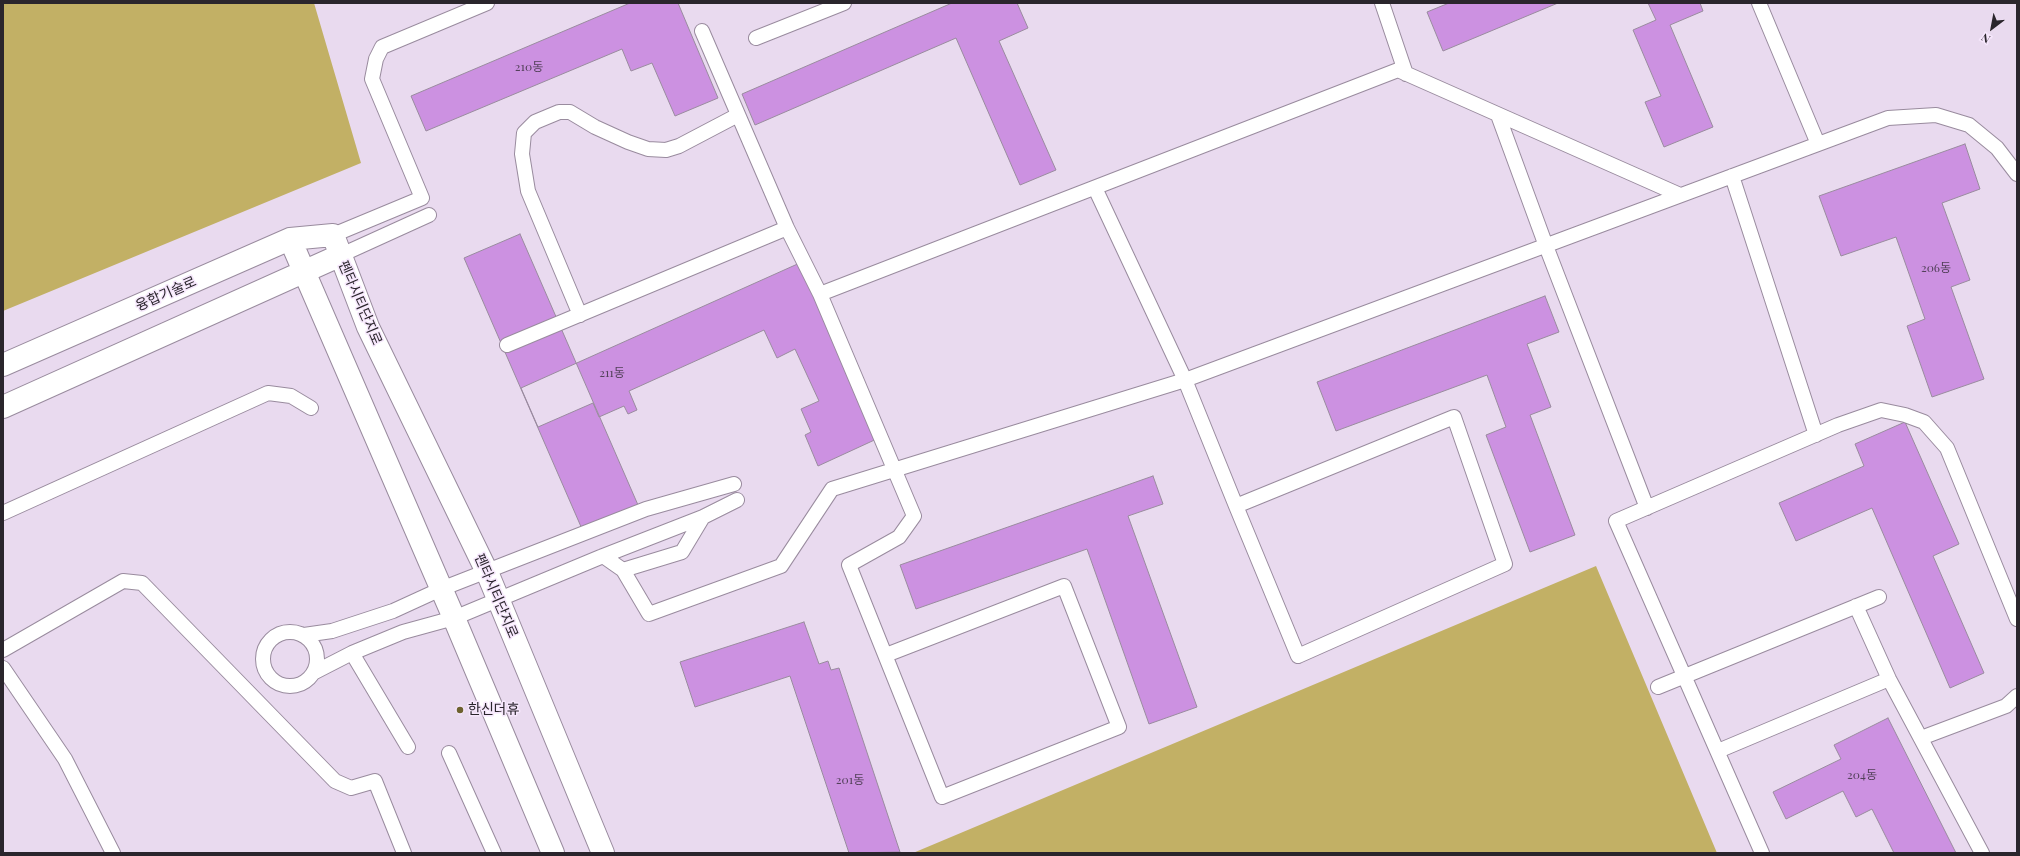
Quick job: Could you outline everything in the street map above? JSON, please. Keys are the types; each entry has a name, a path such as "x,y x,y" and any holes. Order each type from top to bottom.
{"street":[{"name":"융합기술로","path":"3,365 290,239 333,235"},
{"path":"333,235 341,255"},
{"path":"290,239 454,618 553,853"},
{"name":"펜타시티단지로","path":"304,273 341,255 368,327 487,572 603,853"},
{"path":"3,408 304,273"}],"lane":[{"path":"333,235 422,198 372,79 376,59 382,47 487,3"},
{"path":"756,38 844,3"},
{"path":"1382,3 1406,74"},
{"path":"1760,3 1818,144"},
{"path":"702,31 787,228 820,294 914,516 899,537 849,565 942,797 1120,727 1064,586 886,655"},
{"path":"820,294 1398,70 1680,195"},
{"path":"580,315 528,191 522,154 524,133 535,122 559,112 570,112 595,127 628,142 648,149 666,150 679,146 738,115"},
{"path":"603,556 623,570 650,614 781,566 832,489 1185,380 1888,118 1936,114 1968,125 1997,148 2017,174"},
{"path":"1498,115 1546,246 1647,508"},
{"path":"1732,176 1816,435"},
{"path":"1095,188 1185,380 1236,506 1298,656 1505,564 1454,417 1236,506"},
{"path":"341,255 429,215"},
{"path":"507,345 787,228"},
{"path":"3,513 268,393 291,396 311,408"},
{"path":"1762,853 1616,521 1816,435 1881,410 1905,415 1924,422 1947,448 2017,619"},
{"path":"304,635 314,645 317,654 318,663 315,672 309,680 292,686 282,685 274,681 264,666 262,658 264,649 275,635 292,631 304,635 332,631 393,611 441,589 646,510 734,484"},
{"path":"315,672 352,653 403,632 454,618 603,556 703,517 737,500"},
{"path":"623,570 682,552 703,517"},
{"path":"3,650 123,581 142,583 334,781 350,788 375,781 404,853"},
{"path":"1658,687 1685,678 1879,597"},
{"path":"1856,606 1889,679 1982,853"},
{"path":"352,653 408,748"},
{"path":"3,668 65,759 113,853"},
{"path":"1718,751 1889,679"},
{"path":"1921,738 2006,706 2017,696"},
{"path":"449,753 494,853"}],"shaded area":[{"path":"3,3 314,3 361,163 3,311"},
{"path":"1596,566 1717,853 913,853"}],"building":[{"path":"630,3 678,3 718,98 675,116 652,63 631,71 622,49 426,131 411,96"},
{"path":"952,3 1017,3 1028,28 999,41 1056,170 1020,185 956,38 755,125 742,94"},
{"path":"1449,3 1558,3 1443,51 1427,12"},
{"path":"1648,3 1700,3 1703,11 1670,25 1713,127 1664,147 1645,102 1661,96 1633,30 1656,20"},
{"path":"1965,144 1980,189 1942,203 1970,280 1951,287 1984,379 1932,397 1907,326 1925,319 1896,237 1841,256 1819,196"},
{"path":"520,234 638,505 582,529 464,258"},
{"path":"802,262 881,437 818,466 805,435 811,432 801,409 819,401 795,349 777,358 764,330 629,391 637,410 628,414 624,406 599,417 593,403 538,427 521,388"},
{"path":"1545,296 1559,332 1527,344 1551,407 1530,415 1575,535 1530,552 1486,435 1506,427 1487,375 1336,431 1317,382"},
{"path":"1905,422 1959,544 1933,556 1984,673 1950,688 1872,508 1796,541 1779,503 1864,466 1855,444"},
{"path":"1153,476 1163,504 1128,516 1197,707 1149,724 1087,549 916,609 900,565"},
{"path":"804,622 819,664 828,661 831,670 839,668 900,852 849,853 790,676 695,707 680,662"},
{"path":"1888,718 1956,853 1894,853 1872,809 1856,817 1843,791 1786,819 1773,792 1841,759 1834,745"}],"place":[{"name":"한신더휴","path":"460,710"}]}
